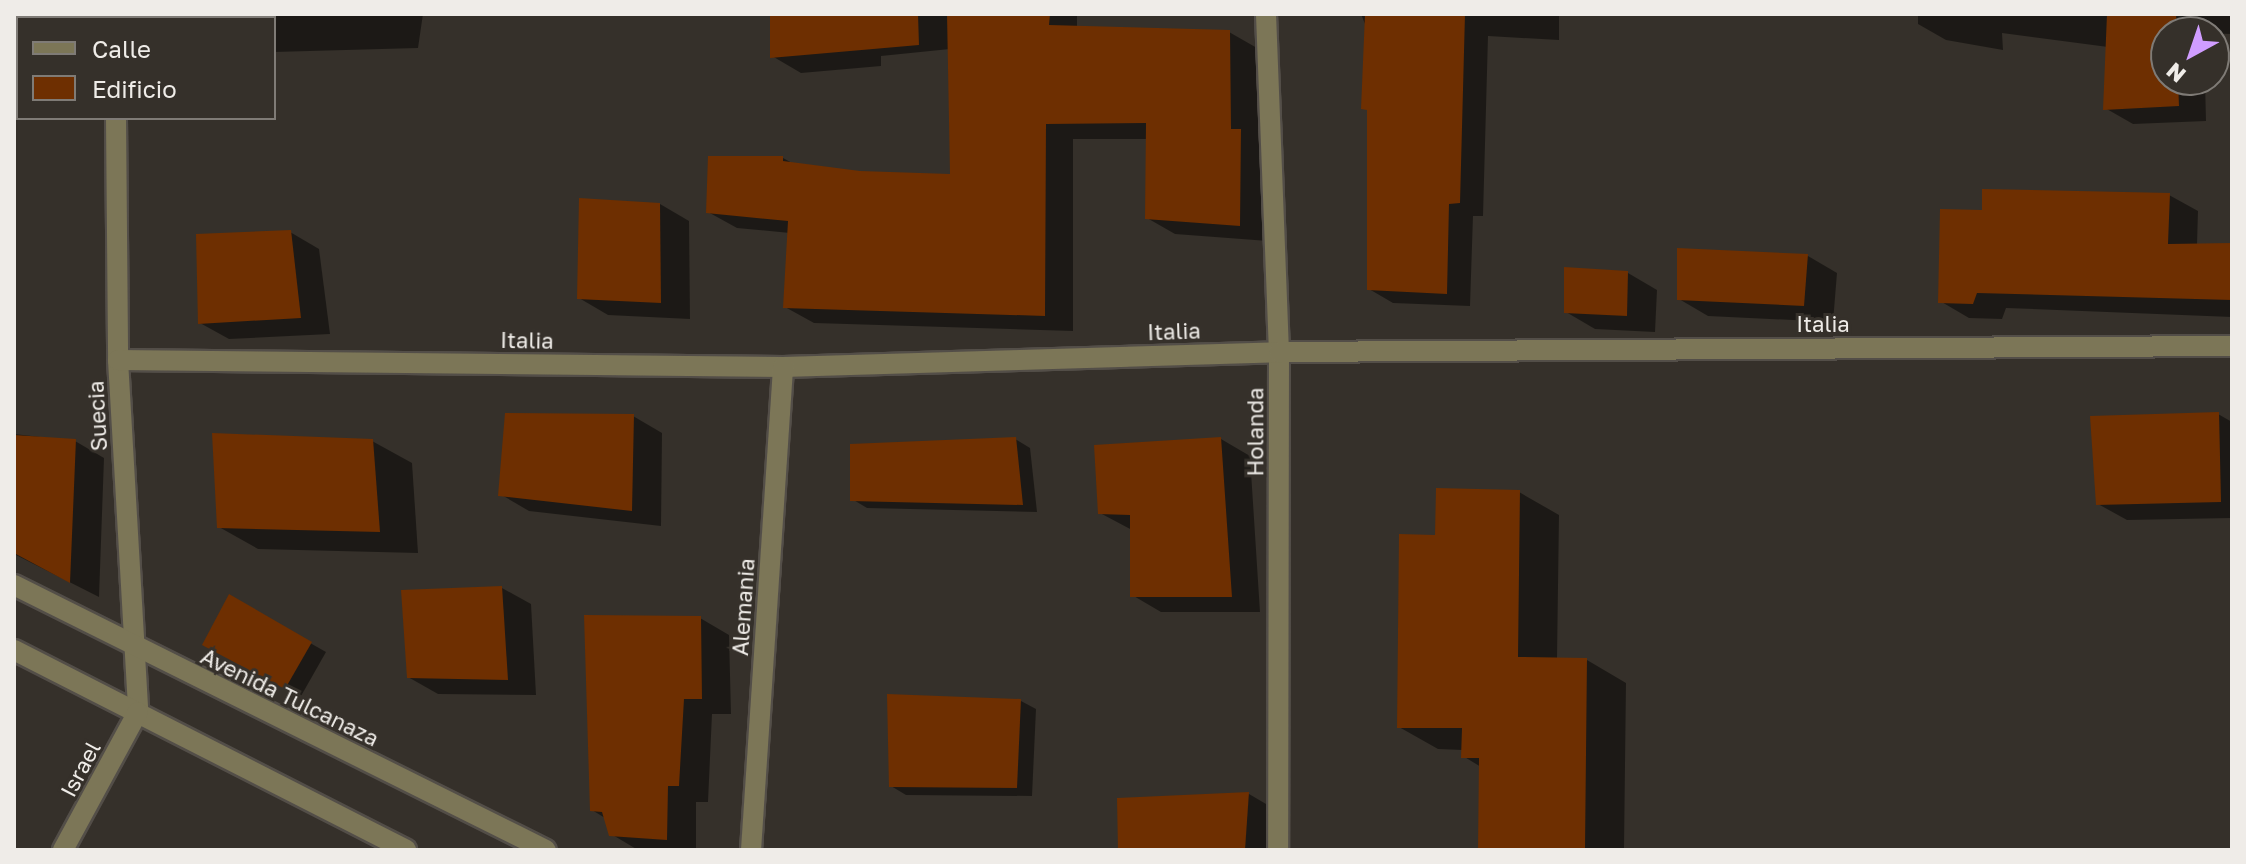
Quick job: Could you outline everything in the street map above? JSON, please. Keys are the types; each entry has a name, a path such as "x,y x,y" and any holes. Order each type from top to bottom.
{"street":[{"name":"Holanda","path":"1266,14 1279,352 1278,850"},
{"name":"Suecia","path":"116,120 118,360 138,712"},
{"name":"Italia","path":"118,360 783,367 1279,352 2232,346"},
{"name":"Alemania","path":"751,850 783,367"},
{"name":"Avenida Tulcanaza","path":"14,585 546,850"},
{"path":"14,650 406,850"},
{"name":"Israel","path":"63,850 138,712"}],"building":[{"path":"770,14 918,14 919,45 770,58"},
{"path":"947,14 1050,14 1049,25 1230,30 1231,129 1241,129 1240,226 1145,219 1146,123 1046,124 1045,316 783,308 788,221 706,213 708,156 783,156 783,161 860,171 950,174"},
{"path":"1365,14 1465,14 1460,203 1449,204 1447,294 1367,290 1367,110 1361,109"},
{"path":"2107,14 2176,14 2150,16 2150,96 2179,96 2179,106 2103,110"},
{"path":"1982,189 2170,193 2168,244 2232,243 2232,300 1977,293 1973,304 1938,303 1940,209 1982,210"},
{"path":"579,198 660,203 661,303 577,299"},
{"path":"291,230 301,318 198,324 196,234"},
{"path":"1677,248 1808,254 1804,306 1677,300"},
{"path":"1564,267 1628,271 1627,316 1564,313"},
{"path":"2219,412 2221,502 2096,505 2090,416"},
{"path":"505,413 634,414 632,511 498,496"},
{"path":"212,433 373,439 380,532 217,528"},
{"path":"14,435 76,439 70,583 14,553"},
{"path":"1016,437 1023,505 850,501 850,444"},
{"path":"1221,437 1232,597 1130,597 1130,515 1098,514 1094,445"},
{"path":"1436,488 1520,490 1518,657 1587,658 1585,850 1478,850 1479,758 1461,758 1462,728 1397,728 1399,534 1435,535"},
{"path":"502,586 508,680 407,678 401,590"},
{"path":"229,594 312,642 285,689 202,645"},
{"path":"584,615 701,616 702,699 684,699 679,786 668,786 667,840 609,836 602,812 590,811"},
{"path":"887,694 1021,699 1017,788 889,787"},
{"path":"1249,792 1245,850 1118,850 1117,798"}]}
